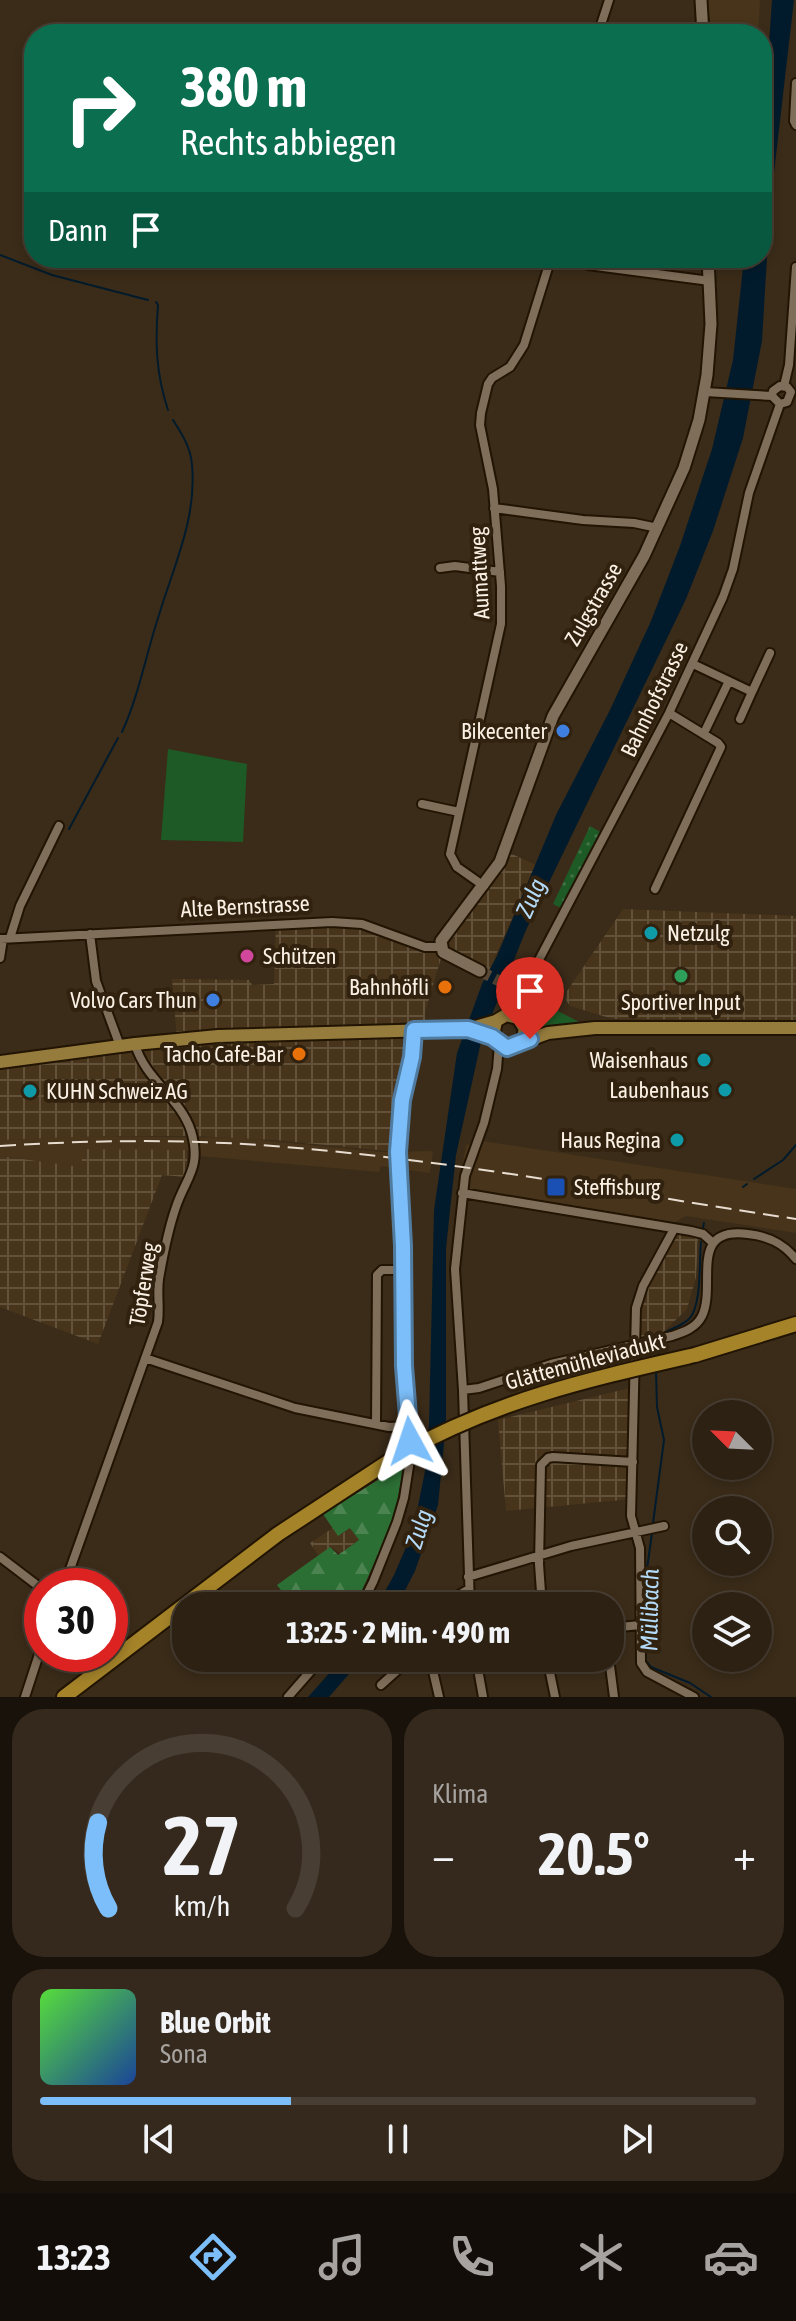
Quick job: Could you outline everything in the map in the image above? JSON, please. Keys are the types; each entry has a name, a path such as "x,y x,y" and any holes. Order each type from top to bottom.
{"highway":[{"name":"Glättemühleviadukt","path":"64,1697 278,1534 400,1454 457,1425 531,1395 743,1342 789,1325 796,1314"}],"main road":[{"path":"0,1062 135,1044 251,1034 496,1030 523,1023 548,1033"},
{"path":"518,1044 523,1023"},
{"path":"496,1030 507,1048 548,1033 613,1027 796,1028"}],"street":[{"path":"601,24 609,0"},
{"path":"701,0 702,24"},
{"path":"796,83 796,125"},
{"path":"784,386 789,365 796,267"},
{"name":"Aumattweg","path":"484,886 462,872 451,860 450,851 500,635 500,572 494,508 488,454 480,425 483,400 492,378 510,367 524,345 548,268"},
{"path":"611,268 710,281"},
{"name":"Zulgstrasse","path":"440,947 442,939 484,886 505,851 540,747 558,705 658,528 684,468 705,392 711,333 709,268"},
{"path":"705,392 767,396 780,404 794,395 784,386"},
{"path":"767,396 784,386"},
{"name":"Bahnhofstrasse","path":"516,991 669,713 730,582 749,493 780,404"},
{"path":"494,508 658,528"},
{"path":"440,568 455,566 500,572"},
{"path":"740,719 770,653"},
{"path":"693,664 752,692"},
{"path":"706,729 729,681"},
{"path":"655,889 721,747 669,713"},
{"path":"422,804 459,812"},
{"path":"0,958 4,938 59,826"},
{"name":"Alte Bernstrasse","path":"4,938 343,922 377,929 422,946 440,947 446,954 480,971"},
{"path":"90,934 96,981 120,1046"},
{"path":"516,991 523,1023"},
{"path":"469,1592 463,1390 455,1280 462,1193 468,1161 478,1142 497,1069 496,1030 516,991"},
{"path":"368,1592 404,1498 410,1460 398,1152 402,1100 412,1057 414,1030"},
{"name":"Töpferweg","path":"70,1568 158,1322 158,1284 171,1225 178,1202 192,1175 194,1153 191,1132 182,1112 146,1070 135,1044"},
{"path":"497,1069 518,1044"},
{"path":"462,1193 697,1232 713,1243"},
{"path":"674,1229 639,1296 631,1516 640,1548 640,1658 643,1667 694,1697"},
{"path":"463,1390 690,1329 703,1315 707,1258 713,1243 731,1233 760,1235 778,1242 796,1259"},
{"path":"376,1424 377,1275 382,1270 403,1270"},
{"path":"145,1358 285,1406 397,1428 409,1426"},
{"path":"541,1592 540,1470 544,1461 553,1457 633,1462"},
{"path":"468,1577 635,1531 664,1526"},
{"path":"0,1557 24,1575"},
{"path":"464,1592 469,1589"},
{"path":"624,1627 640,1625"},
{"path":"25,1697 33,1672"},
{"path":"288,1697 310,1672"},
{"path":"381,1685 395,1672"},
{"path":"433,1672 439,1697"},
{"path":"479,1672 483,1697"},
{"path":"550,1672 555,1697"},
{"path":"611,1672 614,1697"},
{"path":"669,1697 675,1687"}],"shaded area":[{"path":"708,0 760,0 759,24 710,24"},
{"path":"505,851 536,865 487,975 442,955 425,1012 425,1030 414,1030 398,1152 192,1136 0,1140 0,1062 177,1039 172,979 250,980 252,985 274,984 276,924 351,923 440,947"},
{"path":"623,909 796,916 796,1020 613,1019 570,1006 566,1000 567,991"},
{"path":"102,1136 241,1138 381,1152 433,1151 430,1173 381,1166 379,1172 199,1156 187,1150 82,1150 83,1167 0,1156 0,1140"},
{"path":"483,1141 796,1189 796,1233 686,1216 667,1227 467,1198 460,1178 466,1145"},
{"path":"82,1149 187,1150 187,1177 162,1175 98,1344 0,1307 0,1156 82,1167"},
{"path":"678,1231 698,1239 696,1277 687,1309 660,1335 638,1337 638,1311 642,1295"},
{"path":"634,1387 632,1499 506,1511 498,1420"},
{"path":"336,1526 342,1534 351,1528 359,1540 340,1553 331,1547 318,1555 310,1543"}],"green space":[{"path":"168,749 247,764 243,842 161,840"},
{"path":"590,826 602,833 563,909 553,904"},
{"path":"531,997 581,1024 558,1028 536,1026 526,1016"},
{"path":"404,1464 394,1519 361,1592 282,1592 277,1585 330,1547 338,1555 359,1540 350,1528 338,1536 323,1514"}],"water":[{"path":"772,0 794,0 772,190"},
{"name":"Zulg","path":"743,268 766,268 762,341 743,438 713,531 686,599 526,930 481,1042 456,1155 446,1249 446,1423 438,1505 415,1571 404,1592 385,1592 413,1531 425,1471 434,1210 457,1053 482,984 497,956 556,815 651,621 712,449 733,360"},
{"path":"330,1672 351,1672 329,1697 308,1697"}],"waterway":[{"path":"0,255 24,264"},
{"path":"34,268 148,300"},
{"path":"156,302 159,371 168,410"},
{"path":"122,732 188,523 193,485 191,459 186,441 173,420"},
{"path":"69,829 118,738"},
{"name":"Mülibach","path":"754,1179 783,1160 796,1145"},
{"name":"Mülibach","path":"743,1187 747,1184"},
{"name":"Mülibach","path":"703,1228 704,1223"},
{"name":"Mülibach","path":"666,1332 687,1321 693,1313 698,1294 701,1242"},
{"name":"Mülibach","path":"658,1357 661,1343"},
{"name":"Mülibach","path":"653,1523 664,1440 657,1407 656,1371"},
{"name":"Mülibach","path":"652,1533 646,1576 646,1661 651,1667 690,1683 711,1697"}],"tunnel":[{"path":"480,971 511,987"}],"railway":[{"path":"0,1146 171,1141 338,1152 469,1168 796,1219"}],"place":[{"name":"Bikecenter","path":"563,731"},
{"name":"Netzulg","path":"651,933"},
{"name":"Schützen","path":"247,956"},
{"name":"Sportiver Input","path":"681,976"},
{"name":"Bahnhöfli","path":"445,987"},
{"name":"Volvo Cars Thun","path":"213,1000"},
{"name":"Tacho Cafe-Bar","path":"299,1054"},
{"name":"Waisenhaus","path":"704,1060"},
{"name":"Laubenhaus","path":"725,1090"},
{"name":"KUHN Schweiz AG","path":"30,1091"},
{"name":"Haus Regina","path":"677,1140"},
{"name":"Steffisburg","path":"556,1187"}],"route":[{"path":"410,1441 404,1366 398,1152 402,1100 412,1057 414,1030 468,1029 492,1037 507,1048 530,1039"}]}
